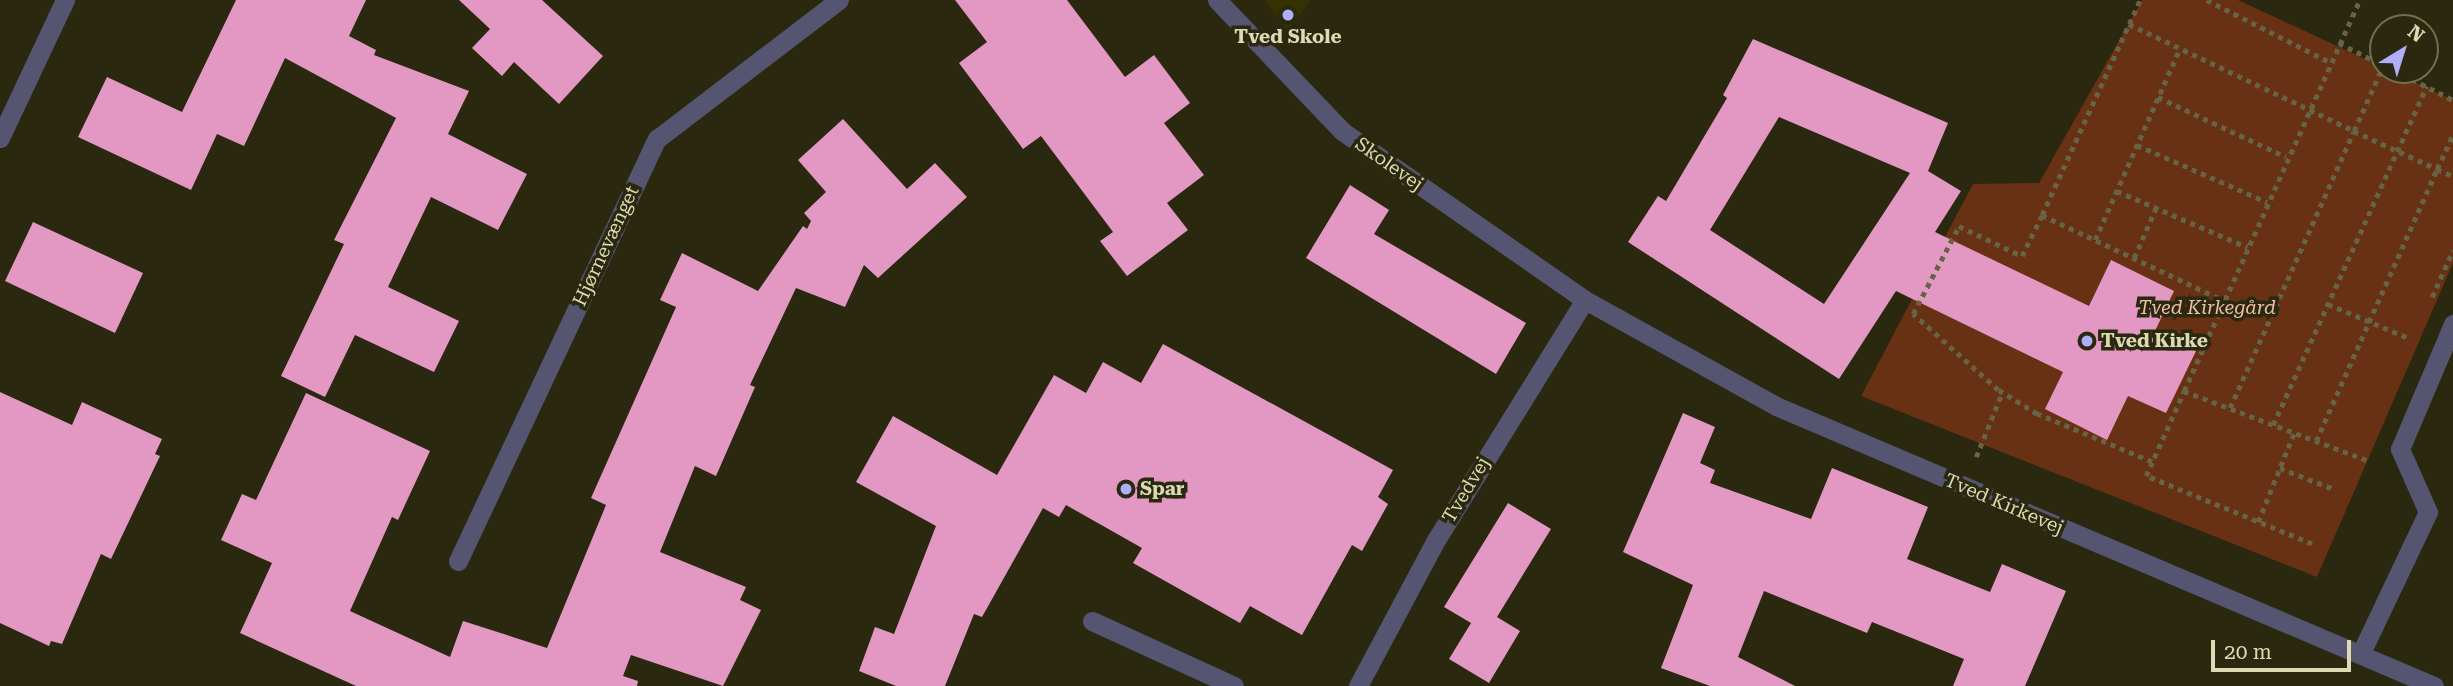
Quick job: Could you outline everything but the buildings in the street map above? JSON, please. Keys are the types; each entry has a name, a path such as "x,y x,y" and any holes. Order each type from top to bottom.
{"street":[{"path":"0,138 65,0"},
{"name":"Hjørnevænget","path":"458,561 657,139 839,0"},
{"name":"Skolevej","path":"1217,0 1342,131 1585,300"},
{"name":"Tved Kirkevej","path":"1585,300 1776,406 2434,686"},
{"name":"Tvedvej","path":"1358,686 1436,540 1585,300"},
{"path":"2361,653 2428,512 2400,449 2453,324"},
{"path":"1092,621 1234,686"}],"path":[{"path":"2140,0 2022,256 1959,226 1913,314 2002,393 2037,414 2152,463"},
{"path":"2207,0 2330,62"},
{"path":"2312,544 2146,476 2307,109 2360,0"},
{"path":"2129,24 2453,176"},
{"path":"2339,43 2369,58"},
{"path":"2095,240 2180,48"},
{"path":"2230,408 2375,84"},
{"path":"2423,84 2453,100"},
{"path":"2273,425 2427,86"},
{"path":"2158,97 2286,157"},
{"path":"2316,441 2453,135"},
{"path":"2137,145 2267,202"},
{"path":"2117,191 2247,247"},
{"path":"2134,258 2156,208"},
{"path":"2042,215 2223,300"},
{"path":"2328,304 2413,340 2408,351"},
{"path":"2184,391 2376,464 2400,449"},
{"path":"1965,487 2002,393"},
{"path":"2258,522 2294,433"},
{"path":"2362,458 2367,447"},
{"path":"2280,468 2336,490"}],"shaded area":[{"name":"Tved Skole","path":"1264,0 1311,0 1288,31"}],"green space":[{"name":"Tved Kirkegård","path":"2142,0 2238,0 2369,61 2369,84 2419,84 2453,100 2453,263 2317,577 1861,396 1973,184 2039,183"}],"place":[{"name":"Tved Skole","path":"1288,15"},
{"name":"Tved Kirke","path":"2087,341"},
{"name":"Spar","path":"1126,489"}]}
